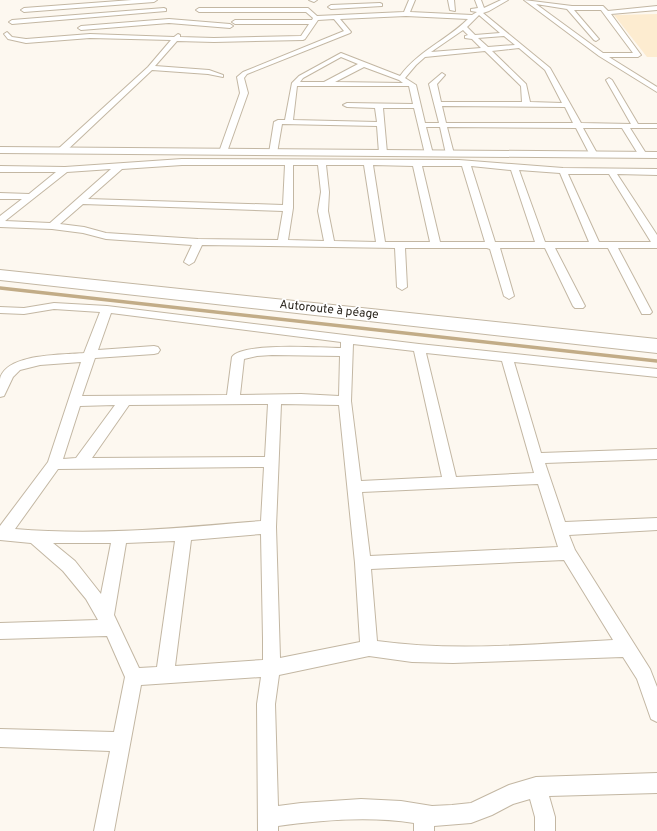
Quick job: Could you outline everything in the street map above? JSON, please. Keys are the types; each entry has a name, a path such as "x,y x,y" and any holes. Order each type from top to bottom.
{"highway":[{"path":"0,265 657,335"},
{"name":"Autoroute à péage","path":"0,275 657,346"}],"street":[{"path":"4,33 12,22 35,0"},
{"path":"24,10 87,3 154,0"},
{"path":"158,0 170,21 178,27 406,14 473,17"},
{"path":"308,10 313,0"},
{"path":"406,14 410,0"},
{"path":"451,0 453,10"},
{"path":"478,0 481,11 505,34 548,69 594,155"},
{"path":"431,8 481,11 493,8 505,0"},
{"path":"528,0 569,8 603,8 638,55 601,55"},
{"path":"528,0 601,55 657,90"},
{"path":"585,1 589,8"},
{"path":"87,3 90,36"},
{"path":"331,7 349,3 380,5"},
{"path":"61,151 150,68 174,40 218,4"},
{"path":"163,39 205,5"},
{"path":"214,40 254,5"},
{"path":"409,7 416,8"},
{"path":"569,8 596,39"},
{"path":"607,13 657,8"},
{"path":"12,22 164,10"},
{"path":"198,10 308,10"},
{"path":"308,10 315,20"},
{"path":"401,79 406,71 423,55 463,27 481,11"},
{"path":"223,152 244,93 240,77 245,73 348,32 336,17"},
{"path":"4,33 10,38 26,41 90,36 174,40 303,38 315,20"},
{"path":"74,29 170,21"},
{"path":"463,27 524,85 526,104 521,115"},
{"path":"4,33 22,33"},
{"path":"446,39 505,34"},
{"path":"423,55 520,46"},
{"path":"289,122 294,84 301,77 341,55 401,79 412,85 429,154"},
{"path":"294,84 325,84 364,64"},
{"path":"150,68 209,72 220,76"},
{"path":"442,75 433,84 444,126 492,246 509,296"},
{"path":"609,80 636,126"},
{"path":"325,84 346,104 381,124"},
{"path":"273,153 278,122 289,122 412,85"},
{"path":"346,104 417,106"},
{"path":"438,104 521,115 579,126 657,126"},
{"path":"526,104 568,105"},
{"path":"379,105 383,153"},
{"path":"422,126 444,126 521,115"},
{"path":"625,126 642,155"},
{"path":"0,150 429,154 514,167 563,171 657,172"},
{"path":"0,169 65,170 182,162 417,163 458,159 594,155 657,155"},
{"path":"282,244 288,208 289,163"},
{"path":"322,163 325,192 323,211 330,244"},
{"path":"368,163 381,245"},
{"path":"417,163 436,246"},
{"path":"52,226 120,166"},
{"path":"514,167 545,245 579,306"},
{"path":"0,223 65,170"},
{"path":"563,171 595,245"},
{"path":"611,171 657,244"},
{"path":"0,196 31,197"},
{"path":"79,201 288,208"},
{"path":"0,223 52,226 84,230 106,236 198,242 436,246 657,244"},
{"path":"189,262 198,242"},
{"path":"400,245 402,288"},
{"path":"611,245 646,312"},
{"path":"0,310 24,310 54,306 107,309 346,345 419,348 657,374"},
{"path":"1,534 54,464 74,401 107,309"},
{"path":"233,399 238,357 241,354 258,351 346,345"},
{"path":"346,345 345,401 363,563 369,648"},
{"path":"419,348 450,482"},
{"path":"0,393 6,377 15,367 31,363 90,355 154,350"},
{"path":"507,358 536,458 568,553 644,675 657,713"},
{"path":"74,401 275,399 345,401"},
{"path":"275,399 268,527 272,639 271,668 266,704 267,824 301,813 361,809 402,811 424,823 432,816 471,813 485,808 509,795 536,787 657,783"},
{"path":"80,464 125,401"},
{"path":"536,458 657,454"},
{"path":"54,464 271,462"},
{"path":"355,487 543,478"},
{"path":"560,529 657,524"},
{"path":"1,534 34,537 120,537 184,534 268,527"},
{"path":"165,675 184,534"},
{"path":"34,537 69,566 92,594 108,622 134,677 104,831"},
{"path":"108,622 120,537"},
{"path":"363,563 568,553"},
{"path":"0,631 108,622"},
{"path":"134,677 271,668 369,648 412,654 453,655 628,648"},
{"path":"0,738 122,742"},
{"path":"536,787 545,817 545,831"}],"shaded area":[{"path":"657,14 657,57 647,57 614,15"}],"waterway":[{"path":"0,288 657,361"}]}
